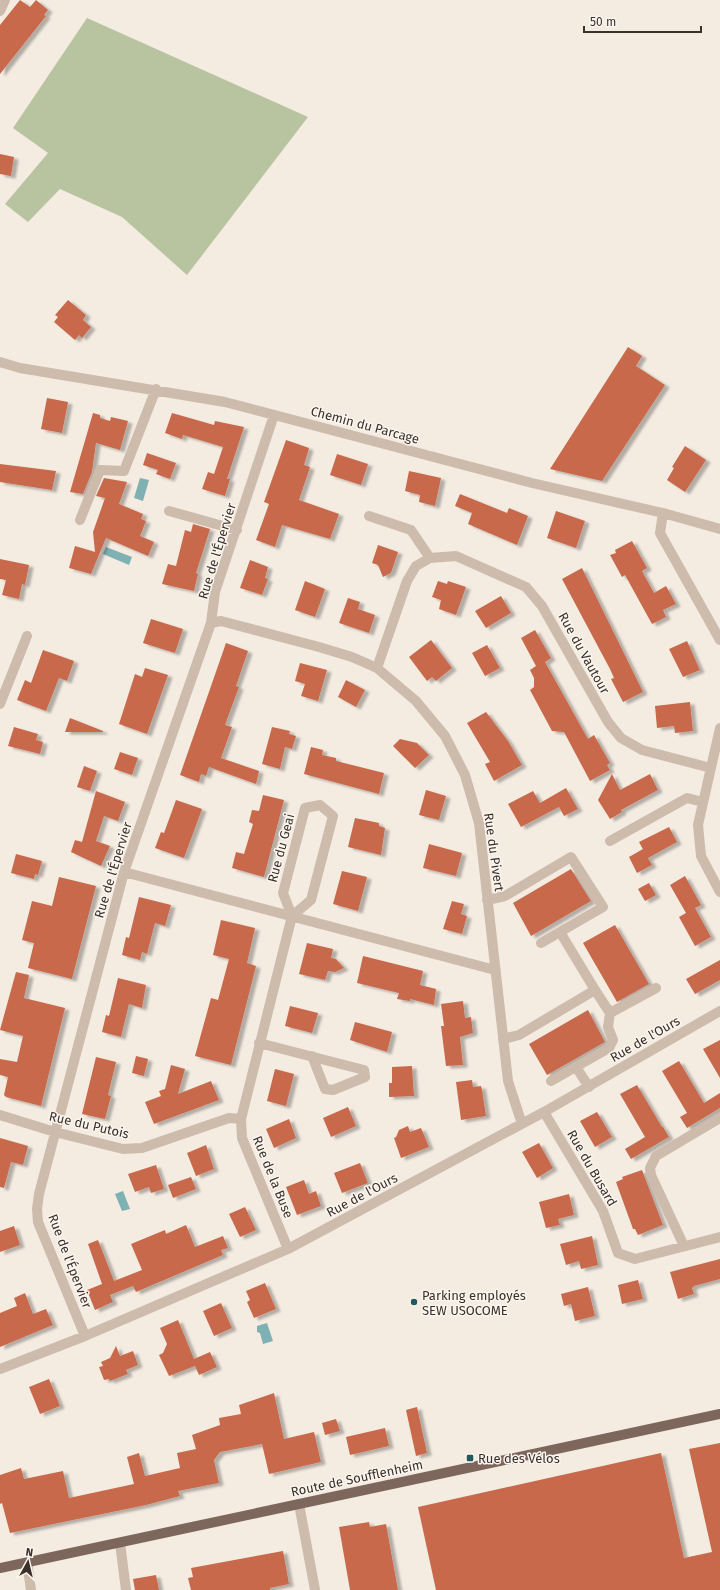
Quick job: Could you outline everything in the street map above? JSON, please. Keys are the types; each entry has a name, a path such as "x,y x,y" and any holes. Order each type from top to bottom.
{"main road":[{"name":"Route de Soufflenheim","path":"0,1568 720,1414"}],"street":[{"path":"0,11 5,0"},
{"name":"Chemin du Parcage","path":"0,362 20,368 156,389 225,402 532,483 663,513 720,529"},
{"path":"80,520 100,470 124,471 156,389"},
{"name":"Rue de l'Épervier","path":"85,1336 38,1222 37,1209 39,1194 124,872 211,623 215,592 274,415"},
{"path":"169,511 236,530"},
{"path":"663,513 660,533 720,640"},
{"path":"370,516 411,530 430,558 416,566 407,581 377,668"},
{"name":"Rue du Vautour","path":"430,558 456,556 526,587 542,606 608,722 621,738 642,750 711,768"},
{"name":"Rue du Pivert","path":"211,623 220,621 319,647 352,657 377,668 416,701 445,736 466,775 479,823 508,1081 522,1124"},
{"path":"0,704 27,636"},
{"path":"720,728 698,824 700,856 720,892"},
{"path":"610,841 687,798 702,802"},
{"name":"Rue du Geai","path":"320,805 333,816 311,900 292,916 282,893 306,808 320,805"},
{"path":"487,900 505,896 571,857 603,907 541,943"},
{"path":"124,872 495,970"},
{"name":"Rue de la Buse","path":"288,1250 242,1138 241,1119 292,916"},
{"path":"551,1081 609,1048 613,1040 608,1027 610,1013 560,932"},
{"path":"610,1013 656,988"},
{"path":"503,1039 519,1035 595,990"},
{"name":"Rue de l'Ours","path":"0,1370 85,1336 288,1250 544,1112 720,1011"},
{"path":"259,1043 312,1056 364,1070 365,1077 332,1090 325,1089 312,1056"},
{"path":"576,1067 588,1086"},
{"name":"Rue du Busard","path":"544,1112 603,1211 618,1252 635,1259 720,1237"},
{"name":"Rue du Putois","path":"0,1115 55,1132 123,1149 142,1148 229,1118 241,1119"},
{"path":"684,1246 651,1175 650,1168 656,1156 720,1118"},
{"path":"299,1504 315,1590"},
{"path":"120,1543 126,1590"},
{"path":"28,1562 31,1590"}],"green space":[{"path":"87,18 308,117 187,275 122,217 60,189 28,222 5,204 48,153 13,128"}],"water":[{"path":"140,478 149,480 143,501 134,498"},
{"path":"106,547 132,557 129,565 103,554"},
{"path":"123,1191 130,1209 122,1211 115,1194"},
{"path":"267,1323 273,1341 263,1344 260,1333 257,1332 257,1326"}],"building":[{"path":"20,0 30,7 36,0 48,10 44,15 46,16 0,74 0,25"},
{"path":"0,154 14,157 11,176 0,174"},
{"path":"68,300 86,315 83,320 91,327 82,338 79,335 75,340 54,322 58,317 55,315"},
{"path":"628,347 642,356 636,366 665,385 602,481 550,469"},
{"path":"47,398 68,402 62,433 41,429"},
{"path":"93,413 100,415 100,418 110,421 111,417 128,421 120,450 96,443 92,472 83,494 70,492"},
{"path":"172,413 214,425 215,421 244,427 227,479 230,479 225,496 202,489 208,472 214,474 223,447 183,435 182,439 165,433"},
{"path":"286,440 309,448 304,465 310,467 299,500 339,514 330,539 282,525 275,547 256,540 269,504 264,502"},
{"path":"685,446 706,460 685,492 667,480 674,468 672,467"},
{"path":"147,453 176,463 170,479 156,474 158,470 143,465"},
{"path":"337,454 368,464 361,485 330,475"},
{"path":"0,464 56,471 52,490 0,482"},
{"path":"409,471 441,478 435,506 419,502 420,495 405,491"},
{"path":"104,478 127,482 119,504 143,514 141,519 146,521 140,536 154,542 148,556 106,538 91,574 69,568 75,546 95,552 93,532 105,498 96,496"},
{"path":"460,494 507,513 509,508 528,516 517,545 468,524 472,513 455,506"},
{"path":"556,511 585,521 576,548 547,538"},
{"path":"193,524 210,529 196,573 198,574 194,591 162,584 168,564 176,566 185,530 191,532"},
{"path":"632,541 647,568 642,571 654,593 666,586 676,604 663,610 666,617 652,624 625,575 622,577 610,555 616,553 615,550"},
{"path":"378,545 398,552 391,573 383,577 378,565 372,563"},
{"path":"0,559 29,565 25,585 22,584 19,599 2,595 6,580 0,579"},
{"path":"250,560 268,567 265,578 268,579 262,595 240,588"},
{"path":"582,568 643,692 623,702 611,679 614,678 610,669 562,579"},
{"path":"305,581 325,589 315,617 295,610"},
{"path":"438,581 447,584 448,581 466,587 456,615 439,609 441,600 432,597"},
{"path":"501,596 511,613 486,628 475,611"},
{"path":"348,598 360,602 358,609 375,615 369,633 339,623"},
{"path":"151,619 183,629 175,653 143,643"},
{"path":"535,630 551,658 545,662 588,739 594,735 610,763 607,765 610,770 590,781 564,732 552,731 530,690 534,687 534,678 530,670 536,666 521,638"},
{"path":"431,640 452,668 436,681 432,677 427,681 409,657"},
{"path":"687,641 700,670 683,677 669,649"},
{"path":"226,643 248,651 236,686 239,687 225,725 232,727 221,758 259,771 256,784 209,767 206,776 201,774 199,782 180,775"},
{"path":"487,645 500,668 485,676 472,653"},
{"path":"43,650 74,661 67,681 59,678 46,711 17,700 25,680 31,683"},
{"path":"300,663 327,670 318,701 301,696 305,684 295,681"},
{"path":"145,668 168,675 147,734 119,724 135,674 142,677"},
{"path":"346,680 365,690 356,707 338,697"},
{"path":"690,702 693,731 675,733 674,726 657,728 655,706"},
{"path":"486,712 508,741 522,765 494,781 485,764 490,762 467,723"},
{"path":"70,718 103,731 103,732 65,732"},
{"path":"14,727 38,734 36,740 43,742 40,754 8,746"},
{"path":"272,727 290,731 289,734 296,736 292,749 285,747 280,769 262,764"},
{"path":"400,739 417,743 429,755 415,768 393,746"},
{"path":"311,747 323,750 322,755 336,758 336,761 384,773 379,794 304,774"},
{"path":"120,752 138,758 132,775 114,769"},
{"path":"84,766 97,771 90,791 77,787"},
{"path":"612,774 620,790 650,774 658,790 621,810 622,812 610,819 598,800"},
{"path":"566,788 578,809 564,816 559,807 521,827 508,804 533,791 540,803"},
{"path":"426,790 446,796 439,820 419,815"},
{"path":"96,791 125,802 118,821 104,816 96,841 110,846 101,866 71,852 75,840 82,842"},
{"path":"263,795 284,800 264,877 232,868 236,852 244,854 253,824 249,822 252,810 259,811"},
{"path":"176,800 202,809 184,858 155,848 161,832 164,833"},
{"path":"355,818 379,823 379,826 385,828 381,855 348,847"},
{"path":"669,827 677,842 648,858 652,865 637,873 629,857 643,849 639,842"},
{"path":"429,844 462,853 456,876 423,868"},
{"path":"16,854 42,861 38,875 35,874 34,879 11,873"},
{"path":"571,869 591,901 531,936 513,903"},
{"path":"342,871 367,877 358,911 333,904"},
{"path":"685,876 701,905 695,908 711,937 695,946 679,917 686,913 670,885"},
{"path":"59,877 96,886 72,979 28,968 34,943 22,940 32,901 52,906"},
{"path":"649,883 656,895 645,901 638,889"},
{"path":"139,897 171,905 165,926 155,923 147,954 142,952 140,960 122,955 126,937 129,938"},
{"path":"452,901 464,904 461,914 467,916 462,934 443,929"},
{"path":"221,920 255,928 247,963 256,966 231,1065 195,1056 211,998 218,1000 229,959 213,955"},
{"path":"615,925 649,984 617,1002 583,943"},
{"path":"307,943 333,949 331,958 336,959 344,968 335,972 328,971 325,980 299,974"},
{"path":"363,956 423,971 420,985 436,989 434,1005 410,999 410,1001 397,999 399,993 357,983"},
{"path":"720,960 720,980 695,994 686,979"},
{"path":"16,972 29,975 24,998 65,1008 41,1106 6,1097 4,1095 8,1077 0,1075 0,1059 17,1062 23,1036 0,1030"},
{"path":"118,978 146,985 142,1008 129,1004 121,1037 102,1032 106,1015 109,1016"},
{"path":"463,1001 465,1018 471,1017 473,1033 460,1037 463,1065 446,1066 441,1026 444,1026 441,1004"},
{"path":"290,1006 318,1013 312,1033 285,1026"},
{"path":"588,1010 605,1042 547,1075 529,1044"},
{"path":"355,1022 392,1032 387,1052 350,1040"},
{"path":"720,1040 720,1078 703,1049"},
{"path":"136,1056 148,1059 144,1076 132,1073"},
{"path":"96,1057 116,1062 108,1095 111,1096 105,1119 82,1114"},
{"path":"679,1061 704,1103 720,1093 720,1108 687,1128 680,1117 687,1113 662,1071"},
{"path":"171,1065 185,1069 178,1094 211,1081 219,1100 154,1124 145,1102 161,1096 159,1091 165,1089"},
{"path":"412,1066 414,1096 389,1097 389,1083 392,1083 392,1067"},
{"path":"275,1069 294,1074 286,1106 267,1101"},
{"path":"472,1080 473,1087 481,1086 486,1116 461,1120 456,1082"},
{"path":"637,1085 669,1137 631,1159 625,1149 645,1137 620,1094"},
{"path":"348,1107 356,1126 331,1137 323,1118"},
{"path":"597,1112 612,1137 595,1147 580,1121"},
{"path":"289,1119 296,1138 274,1148 266,1129"},
{"path":"408,1126 410,1132 421,1128 429,1147 401,1158 394,1138 399,1130"},
{"path":"0,1138 28,1146 23,1165 11,1162 4,1188 0,1187"},
{"path":"539,1143 553,1168 537,1178 522,1152"},
{"path":"206,1145 214,1169 196,1176 187,1153"},
{"path":"360,1163 368,1183 342,1193 334,1173"},
{"path":"156,1165 164,1189 151,1193 149,1187 135,1192 128,1174"},
{"path":"642,1170 663,1225 638,1235 635,1229 633,1229 616,1182 623,1179 622,1177"},
{"path":"191,1177 196,1189 173,1198 168,1185"},
{"path":"304,1180 309,1194 316,1191 321,1206 297,1215 286,1187"},
{"path":"569,1194 574,1215 558,1219 560,1225 546,1228 539,1202"},
{"path":"245,1207 256,1230 240,1237 229,1214"},
{"path":"186,1225 195,1247 223,1236 228,1248 221,1250 223,1255 136,1292 133,1286 110,1295 113,1302 95,1310 87,1290 102,1284 88,1244 98,1240 114,1281 142,1270 131,1244 165,1230 166,1234"},
{"path":"14,1226 20,1245 0,1252 0,1231"},
{"path":"592,1236 598,1265 581,1269 579,1261 566,1265 560,1244"},
{"path":"720,1259 720,1279 694,1286 692,1288 694,1294 678,1299 670,1272"},
{"path":"638,1280 643,1299 622,1304 618,1285"},
{"path":"265,1283 276,1309 254,1318 247,1302 250,1300 246,1291"},
{"path":"588,1287 595,1316 575,1321 571,1304 564,1306 561,1294"},
{"path":"25,1293 33,1314 46,1309 53,1325 0,1347 0,1313 17,1306 14,1298"},
{"path":"221,1303 232,1328 214,1336 203,1311"},
{"path":"178,1320 194,1359 210,1352 217,1367 199,1375 195,1366 169,1376 159,1355 163,1353 167,1344 160,1328"},
{"path":"116,1346 120,1356 133,1351 138,1365 126,1370 128,1374 110,1381 109,1379 104,1380 99,1367 103,1366 101,1362 110,1358"},
{"path":"49,1379 60,1406 40,1414 29,1387"},
{"path":"274,1393 284,1439 314,1432 321,1462 269,1474 262,1444 220,1452 214,1460 219,1483 178,1491 180,1496 146,1505 10,1533 2,1503 0,1504 0,1475 21,1468 24,1479 63,1471 69,1498 134,1484 127,1457 139,1453 145,1476 180,1468 177,1453 196,1449 192,1435 220,1425 219,1418 241,1414 239,1405"},
{"path":"417,1407 427,1453 416,1456 406,1410"},
{"path":"336,1419 340,1431 325,1435 322,1423"},
{"path":"385,1428 389,1446 350,1455 346,1437"},
{"path":"720,1443 720,1590 436,1590 418,1507 661,1453 684,1558 712,1552 689,1449"},
{"path":"369,1522 370,1527 386,1524 398,1590 350,1590 339,1527"},
{"path":"283,1551 289,1584 270,1588 270,1590 191,1590 188,1578 193,1577 191,1568"},
{"path":"156,1575 159,1590 135,1590 133,1579"}],"place":[{"name":"Parking employés SEW USOCOME","path":"414,1302"},
{"name":"Rue des Vélos","path":"470,1458"}]}
